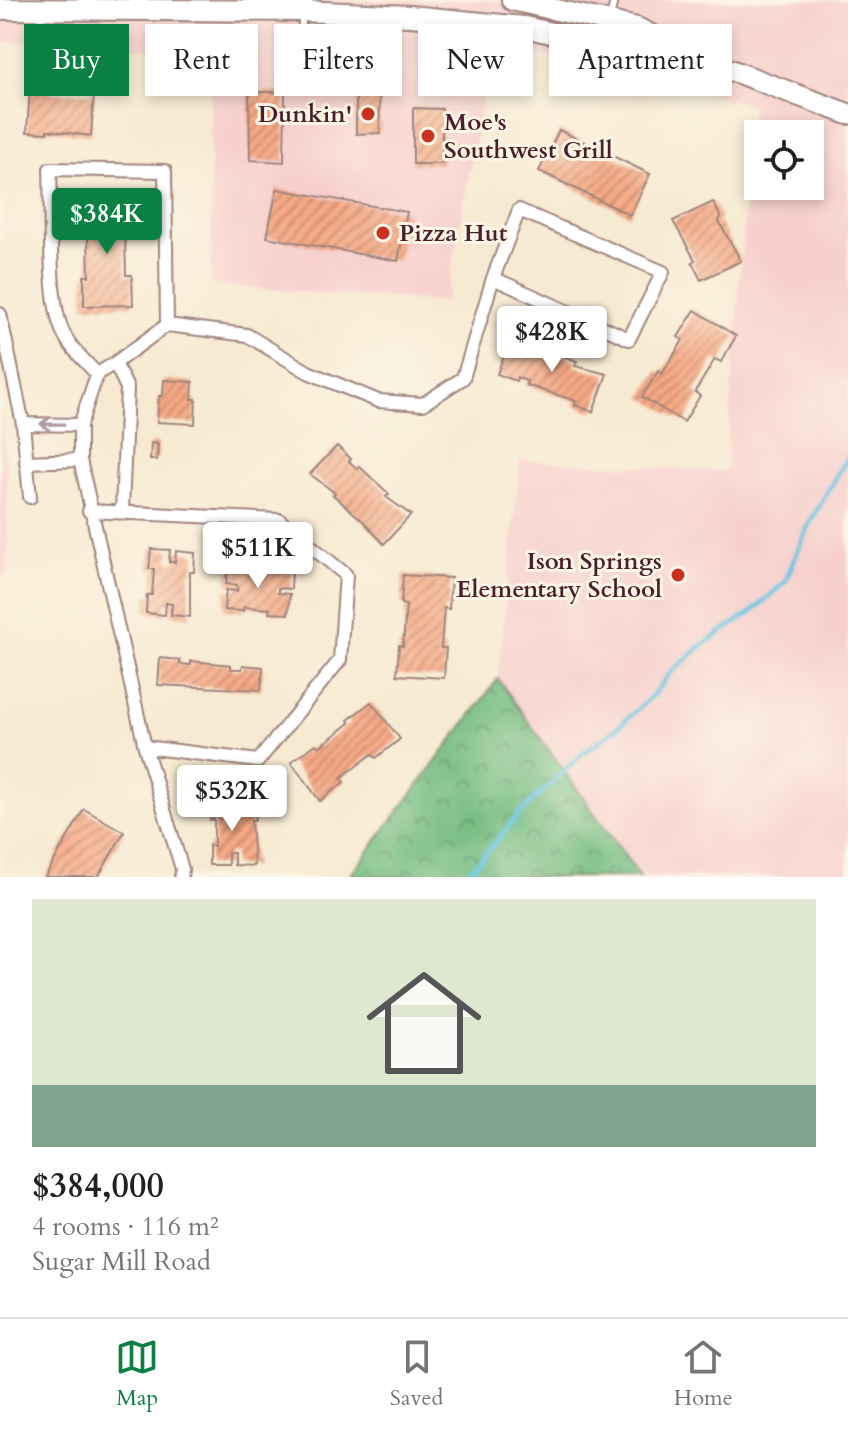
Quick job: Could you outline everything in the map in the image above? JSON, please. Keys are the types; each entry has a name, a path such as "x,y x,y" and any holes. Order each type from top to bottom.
{"main road":[{"path":"512,0 621,24"},
{"path":"0,9 302,11 481,22 549,33"},
{"path":"732,70 848,114"}],"street":[{"path":"97,374 62,331 54,299 50,169 165,171 167,325"},
{"path":"178,874 89,511 80,460 80,425 97,374 167,325 247,335 308,372 378,401 423,404 463,378 493,278 519,210 663,272 629,339 493,278"},
{"path":"0,314 5,372 23,424 30,497"},
{"path":"115,363 127,388 122,511"},
{"path":"23,424 80,425"},
{"path":"26,462 80,460"},
{"path":"89,511 279,520 346,575 340,660 258,761 145,747"}],"lane":[{"path":"609,21 614,0"},
{"path":"302,11 302,24"}],"shaded area":[{"name":"Ison Springs Elementary School","path":"0,0 848,0 848,877 640,877 498,679 520,460 726,471 745,200 824,200 824,120 751,120 752,105 719,96 732,96 732,24 549,24 549,57 533,54 533,24 418,24 418,96 483,96 446,302 211,285 210,96 258,96 258,24 145,24 145,49 129,48 129,24 24,24 24,42 0,41"},
{"path":"0,406 7,477 6,576 0,575"}],"green space":[{"path":"498,679 640,877 349,877"}],"building":[{"path":"258,92 274,92 274,96 285,96 284,162 250,160 249,96 258,96"},
{"path":"29,96 94,96 91,136 47,130 47,133 27,132"},
{"name":"Dunkin'","path":"356,96 379,96 380,133 356,134"},
{"name":"Moe's Southwest Grill","path":"413,108 442,109 442,164 413,164"},
{"path":"559,130 650,174 630,215 539,171"},
{"path":"277,189 407,212 398,261 267,237"},
{"path":"713,202 721,218 718,220 741,261 701,280 692,262 695,260 673,221"},
{"path":"131,206 132,235 125,235 126,275 132,275 133,305 84,306 84,276 89,276 88,237 83,237 82,207"},
{"path":"695,310 736,336 721,362 715,359 695,392 700,396 684,422 642,397 658,371 662,374 683,340 678,337"},
{"path":"511,337 529,343 527,347 537,351 541,348 577,361 575,366 607,374 593,412 575,405 576,401 526,385 527,381 517,377 516,381 497,374"},
{"path":"164,380 193,382 195,424 157,422"},
{"path":"151,443 158,444 157,460 150,460"},
{"path":"337,446 357,469 359,466 389,494 386,497 411,515 384,544 333,495 335,493 310,474"},
{"path":"151,549 170,550 169,562 175,562 176,551 195,553 194,572 190,572 190,617 171,615 172,604 166,603 165,615 146,613 147,595 152,595 154,569 149,569"},
{"path":"228,565 246,566 246,571 272,572 273,568 292,570 291,589 278,588 278,593 290,594 288,614 244,607 243,611 224,610 226,590 237,591 237,585 226,584"},
{"path":"403,575 451,578 449,609 444,608 441,648 446,648 444,678 397,675 406,605 401,604"},
{"path":"160,658 180,660 180,664 191,665 191,661 231,665 231,669 242,669 243,665 263,667 261,690 158,685"},
{"path":"371,702 400,739 376,758 372,754 341,778 344,782 320,801 291,762 316,744 319,747"},
{"path":"210,800 230,800 230,811 236,812 236,800 255,800 255,820 251,820 254,866 234,865 234,853 228,853 228,865 209,865 209,845 214,846"},
{"path":"84,809 124,832 98,877 45,877"}],"waterway":[{"path":"465,877 521,812 583,753 616,729 653,695 671,672 705,643 753,611 785,582 808,526 848,456"}],"place":[{"name":"Dunkin'","path":"368,114"},
{"name":"Moe's Southwest Grill","path":"428,136"},
{"name":"Pizza Hut","path":"383,233"},
{"name":"Ison Springs Elementary School","path":"678,575"}]}
